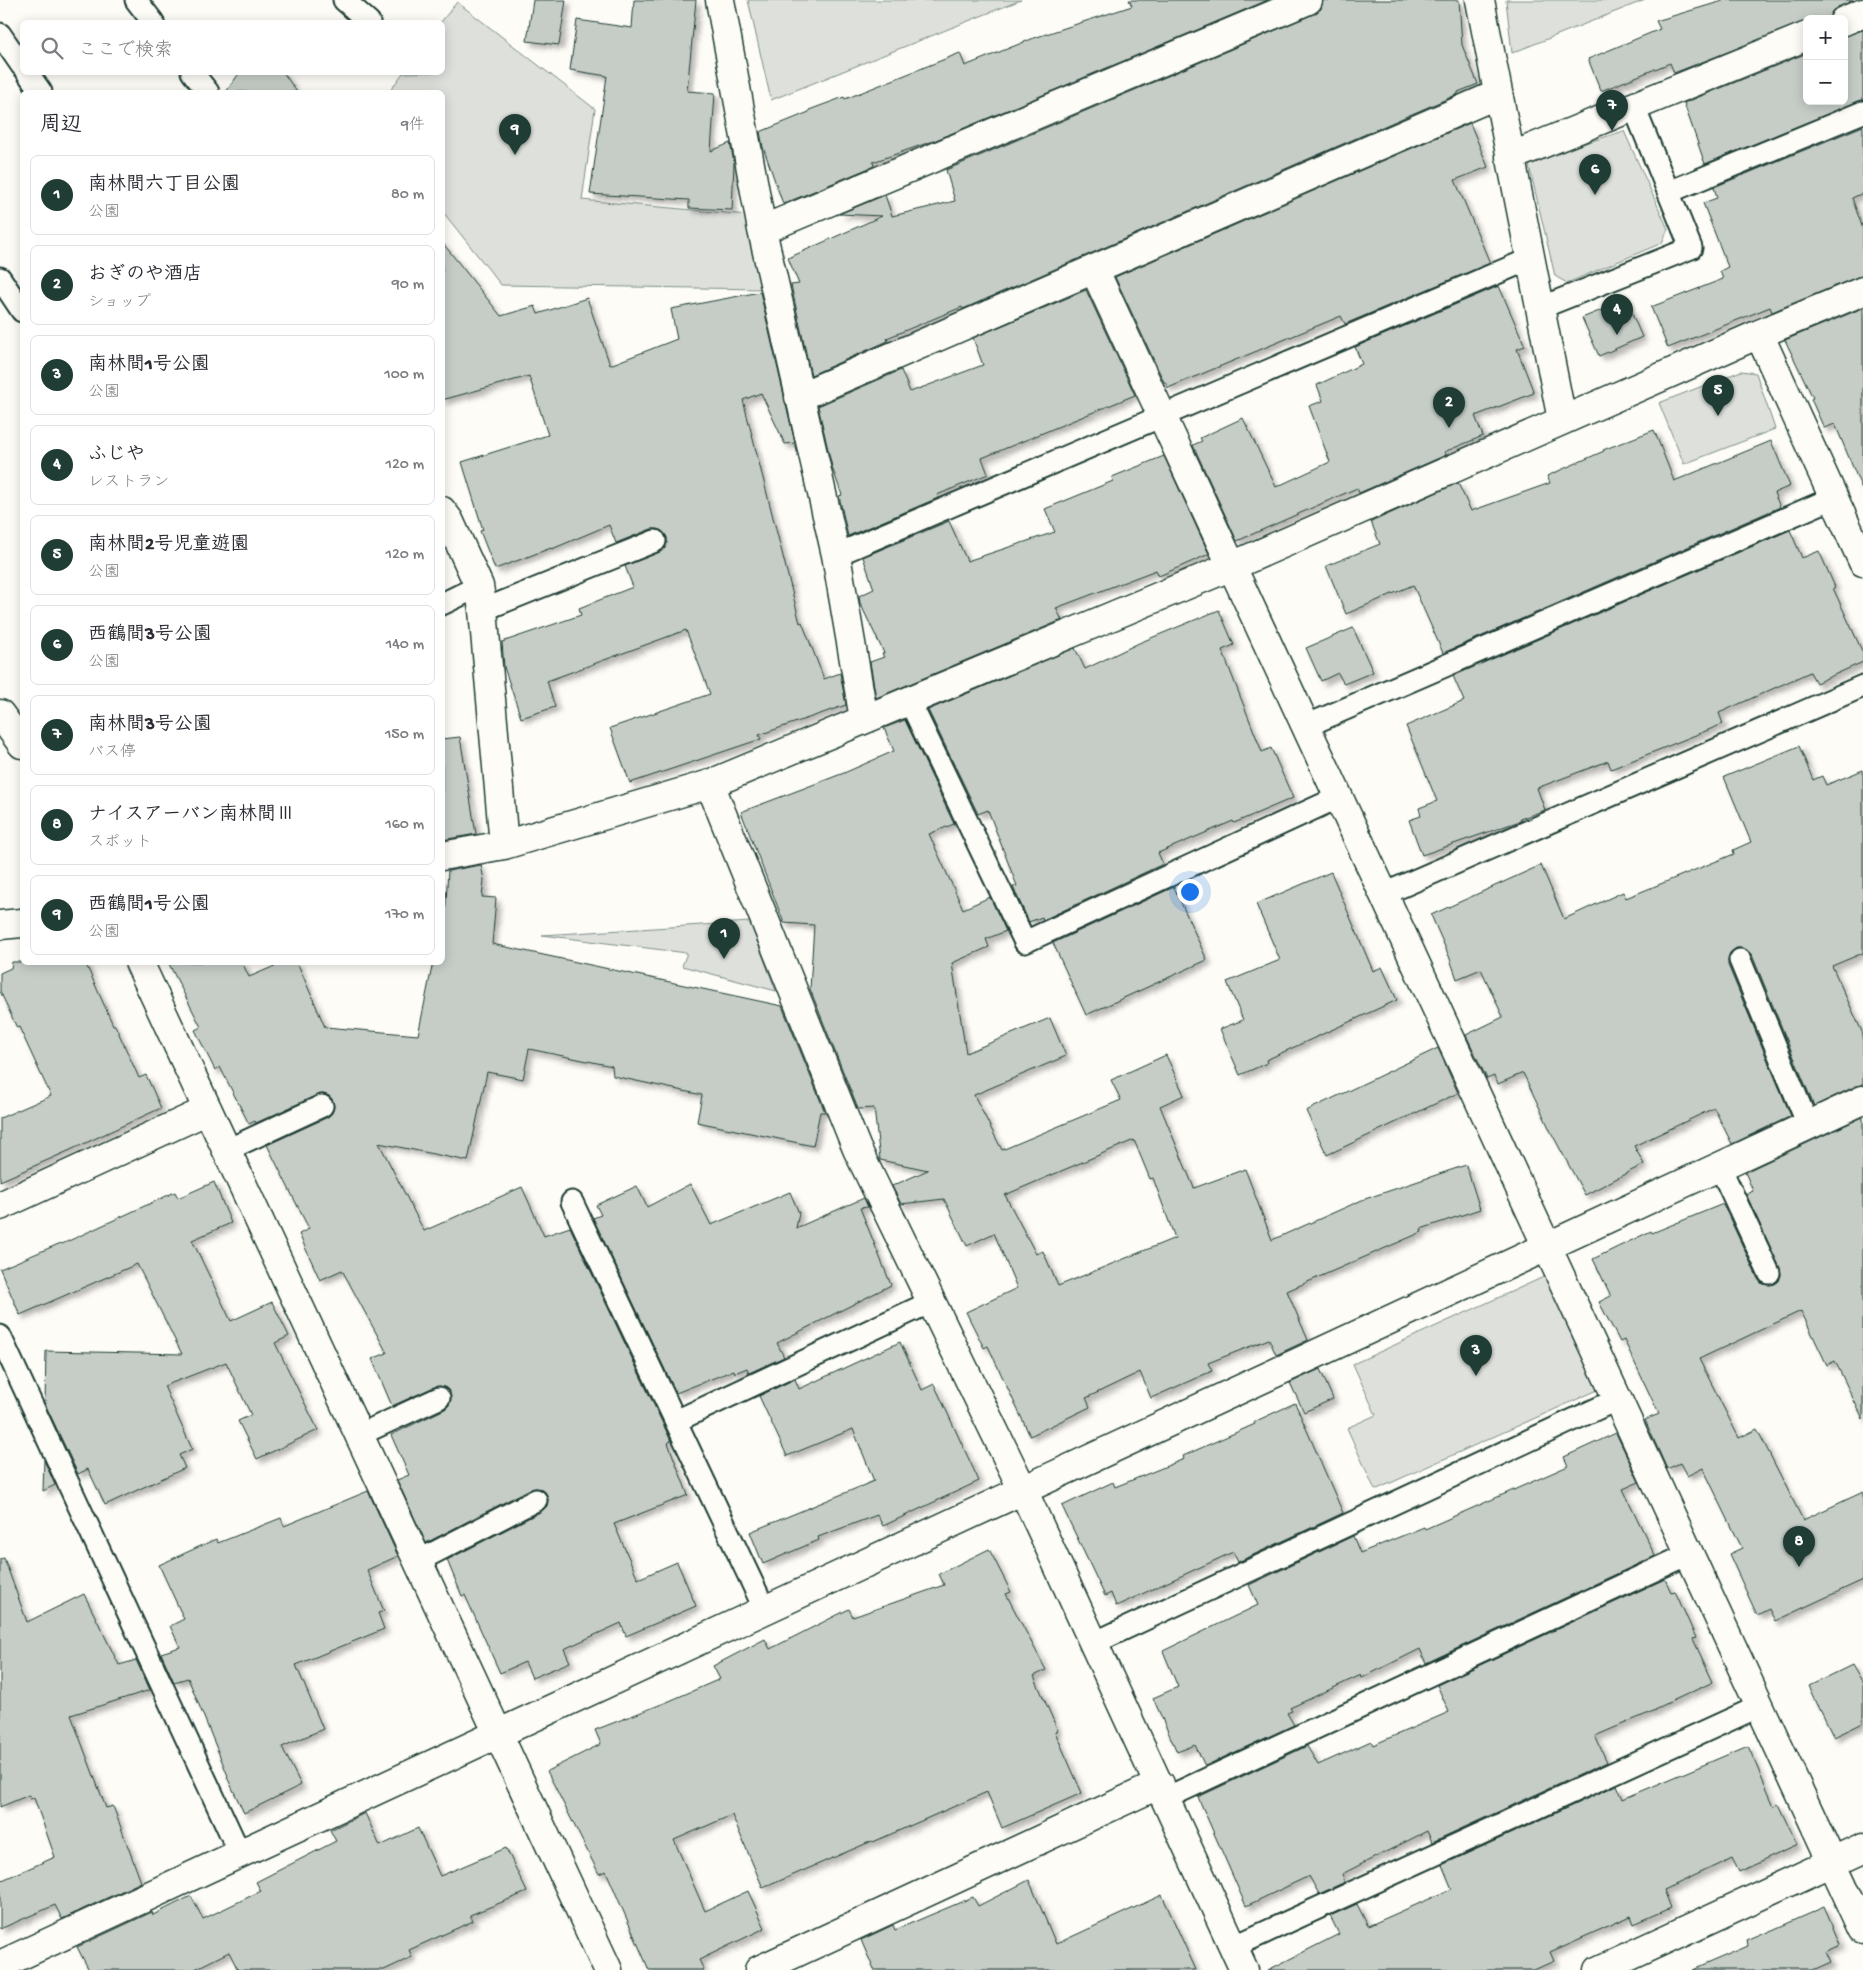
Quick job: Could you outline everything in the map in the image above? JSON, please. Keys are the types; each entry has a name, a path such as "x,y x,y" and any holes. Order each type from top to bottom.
{"street":[{"path":"720,0 762,230 836,555 864,719"},
{"path":"762,230 1308,0"},
{"path":"1480,0 1562,420"},
{"path":"1848,20 1863,14"},
{"path":"1510,157 1803,38"},
{"path":"799,397 1498,94"},
{"path":"1094,269 1863,1930"},
{"path":"445,855 504,845 710,784 1232,566 1759,334 1863,291"},
{"path":"1759,334 1863,562"},
{"path":"445,515 449,520 481,598 504,845"},
{"path":"710,784 858,1148 1023,1490 1163,1791 1238,1958"},
{"path":"0,925 20,923"},
{"path":"140,965 608,1970"},
{"path":"0,1965 1863,1100"},
{"path":"0,1206 208,1110"},
{"path":"759,1970 1163,1791"},
{"path":"1599,1970 1863,1848"}],"lane":[{"path":"136,0 151,20"},
{"path":"344,0 367,20"},
{"path":"0,34 20,63"},
{"path":"29,75 40,90"},
{"path":"194,75 206,90"},
{"path":"1540,308 1691,248 1634,107"},
{"path":"1669,192 1863,112"},
{"path":"836,555 1530,260"},
{"path":"0,278 20,308"},
{"path":"1306,726 1834,498"},
{"path":"445,604 481,598 655,541"},
{"path":"1384,894 1863,686"},
{"path":"910,700 1025,942 1339,797"},
{"path":"1740,960 1808,1125"},
{"path":"227,1150 322,1106"},
{"path":"1720,1166 1769,1272"},
{"path":"572,1202 765,1610"},
{"path":"676,1421 933,1301"},
{"path":"0,1336 240,1854"},
{"path":"359,1435 439,1398"},
{"path":"1094,1644 1618,1399"},
{"path":"418,1561 536,1500"},
{"path":"1163,1791 1689,1554"},
{"path":"1238,1958 1760,1706"}],"shaded area":[{"path":"748,0 1021,0 771,100"},
{"path":"1506,0 1645,0 1512,53"},
{"path":"457,2 595,109 582,200 748,215 762,289 501,285 445,215 445,90 390,90 402,75 445,75 445,20 443,20"},
{"path":"1624,131 1668,229 1662,243 1567,283 1555,276 1528,161"},
{"path":"1741,371 1756,373 1775,429 1684,464 1659,403"},
{"path":"750,922 776,991 682,966 687,953 542,935"},
{"path":"1548,1275 1600,1389 1375,1490 1347,1428 1376,1415 1353,1364"}],"building":[{"path":"533,0 566,0 559,45 527,41"},
{"path":"634,0 696,0 687,91 715,93 711,151 730,143 734,162 732,210 689,208 689,200 590,194 607,76 570,70 577,20 632,28"},
{"path":"1129,0 1268,0 936,140 873,162 874,166 783,204 763,147 760,132 809,112 809,110 844,97 845,99 960,53 965,66 1034,38 1132,6"},
{"path":"1323,0 1459,0 1462,45 1478,84 963,309 962,307 887,338 888,341 811,375 791,285 799,284 788,258 882,216 839,214 885,195 892,216 955,201 946,170 1314,14 1321,9"},
{"path":"1726,0 1854,0 1838,7 1832,11 1830,15 1803,15 1803,23 1674,73 1670,63 1601,91 1588,59 1660,29 1656,21"},
{"path":"1863,30 1863,100 1705,164 1684,103 1803,55 1803,105 1848,105 1848,35"},
{"path":"238,75 285,75 296,90 227,90"},
{"path":"1470,123 1488,167 1455,180 1490,263 1345,324 1341,316 1168,388 1115,277"},
{"path":"1863,126 1863,193 1852,198 1863,229 1863,276 1772,312 1770,307 1668,348 1651,307 1723,279 1720,271 1728,267 1703,203 1717,198 1714,187"},
{"path":"445,246 501,316 535,306 538,314 587,298 610,365 677,339 671,309 760,292 795,443 785,444 761,393 743,400 800,623 802,622 824,679 840,673 846,705 759,735 761,739 630,783 610,728 710,694 686,630 547,681 555,707 521,718 504,667 502,642 581,615 579,608 633,587 625,566 660,552 667,543 667,537 662,531 651,529 616,543 609,525 552,549 495,569 480,531 483,530 462,462 548,435 529,376 445,399"},
{"path":"1499,286 1525,346 1517,349 1534,393 1475,416 1483,436 1444,452 1446,455 1359,493 1357,488 1237,541 1193,445 1202,441 1200,438 1243,418 1276,487 1330,462 1309,406 1323,401 1317,385 1362,364 1355,347"},
{"path":"1086,290 1135,395 982,458 988,474 937,495 938,498 848,536 839,496 842,495 832,467 818,406 901,370 910,392 983,365 973,338"},
{"path":"1626,300 1642,337 1599,356 1582,318"},
{"path":"1863,308 1862,489 1835,424 1824,428 1811,399 1813,398 1785,340"},
{"path":"1654,430 1674,481 1771,441 1790,486 1774,493 1780,507 1443,653 1413,585 1346,614 1326,566 1380,544 1371,522 1458,483 1471,511 1550,483 1547,476 1603,450"},
{"path":"1164,456 1209,554 1159,576 1156,570 1056,608 1062,620 876,698 870,662 884,657 882,654 884,653 860,603 859,596 874,589 863,557 949,521 967,561 1055,532 1045,509 1113,481 1112,477"},
{"path":"1790,530 1802,558 1819,551 1835,587 1833,588 1863,653 1863,662 1816,683 1810,672 1719,713 1723,724 1611,769 1608,761 1537,788 1545,810 1520,819 1521,821 1422,855 1409,820 1421,816 1419,808 1437,801 1406,726 1464,701 1453,676"},
{"path":"1219,610 1234,645 1222,650 1262,752 1271,748 1293,798 1158,853 1163,864 1043,920 1042,917 1029,922 1013,887 1017,886 988,810 978,814 928,710 1075,648 1085,669 1139,643"},
{"path":"1353,628 1373,672 1344,684 1338,673 1321,681 1306,648"},
{"path":"905,720 954,824 929,834 963,909 990,897 1006,931 986,939 989,947 952,963 966,1053 1050,1018 1066,1056 974,1095 1002,1150 1121,1100 1111,1080 1166,1055 1184,1095 1160,1106 1194,1188 1245,1169 1272,1240 1362,1200 1466,1165 1480,1209 1421,1229 1422,1232 1287,1291 1308,1340 1276,1355 1269,1339 1208,1363 1212,1371 1151,1398 1140,1372 1086,1398 1090,1407 1030,1436 988,1346 984,1348 966,1312 1017,1288 994,1233 967,1246 944,1199 901,1204 892,1186 928,1170 880,1160 874,1108 858,1109 810,989 814,925 784,923 741,812 844,773 894,751 884,728","holes":["1134,1140 1150,1179 1153,1178 1175,1238 1058,1286 1043,1251 1036,1254 1005,1195"]},
{"path":"460,737 476,834 445,839 445,739"},
{"path":"1799,746 1813,780 1822,776 1826,785 1863,770 1863,953 1832,966 1863,1034 1863,1085 1856,1086 1814,1106 1752,955 1747,950 1736,948 1730,953 1728,965 1791,1116 1732,1144 1714,1108 1634,1146 1644,1164 1585,1195 1552,1134 1523,1073 1498,1084 1494,1076 1487,1079 1466,1035 1503,1017 1481,969 1457,979 1431,915 1541,865 1564,919 1623,892 1626,898 1734,854 1733,850 1751,842 1724,777"},
{"path":"481,865 484,880 482,897 496,898 492,944 782,1006 825,1112 820,1112 813,1146 697,1122 702,1095 613,1076 612,1066 529,1049 523,1079 487,1072 468,1161 379,1143 424,1231 522,1187 544,1236 570,1227 671,1441 668,1443 688,1495 614,1524 638,1579 677,1562 696,1606 626,1636 621,1623 564,1649 570,1662 532,1678 525,1662 500,1673 465,1595 462,1596 447,1560 542,1511 547,1506 547,1495 542,1489 530,1489 426,1543 397,1480 409,1475 391,1435 445,1409 451,1399 450,1393 446,1388 434,1387 392,1406 372,1359 387,1353 342,1270 320,1280 299,1234 309,1229 267,1145 328,1117 334,1107 333,1101 329,1096 317,1095 256,1123 255,1121 249,1124 220,1067 215,1070 195,1030 201,1027 170,965 243,965 249,977 277,965 298,965 325,1027 418,1035 432,965 445,965 445,916 448,871"},
{"path":"1331,872 1373,971 1382,967 1397,1000 1266,1060 1267,1063 1240,1075 1220,1029 1243,1020 1227,982 1280,960 1256,904"},
{"path":"1174,887 1207,960 1086,1015 1053,943"},
{"path":"12,962 20,962 20,965 86,965 139,1078 146,1075 161,1108 0,1181 0,1118 51,1096 0,991 0,973 11,968"},
{"path":"1438,1048 1458,1093 1327,1155 1306,1111"},
{"path":"1863,1117 1863,1419 1835,1361 1827,1365 1801,1311 1699,1359 1739,1438 1757,1429 1803,1520 1863,1492 1863,1580 1775,1621 1769,1609 1757,1615 1729,1554 1742,1548 1703,1468 1687,1476 1680,1463 1667,1469 1645,1420 1659,1414 1624,1340 1620,1342 1599,1302 1611,1296 1593,1259 1651,1231 1652,1233 1723,1204 1758,1279 1761,1283 1767,1285 1775,1284 1779,1281 1781,1275 1780,1268 1746,1194 1753,1191 1745,1172"},
{"path":"214,1182 231,1223 192,1240 231,1321 272,1302 289,1336 275,1343 318,1430 257,1459 238,1421 251,1415 226,1362 164,1386 192,1449 179,1455 185,1468 105,1505 88,1469 78,1474 45,1404 46,1351 182,1354 137,1264 20,1315 0,1269 62,1244 175,1192 178,1198"},
{"path":"690,1184 711,1225 790,1192 799,1213 796,1228 864,1198 868,1207 860,1208 891,1285 777,1343 784,1357 749,1373 747,1368 735,1373 734,1370 676,1393 593,1218 601,1215 596,1205 637,1186 647,1207"},
{"path":"900,1342 922,1390 934,1384 979,1481 883,1526 877,1515 818,1537 819,1540 763,1564 750,1532 874,1481 853,1429 787,1456 759,1396 795,1379 799,1389"},
{"path":"1320,1369 1333,1399 1304,1412 1290,1383"},
{"path":"1295,1403 1343,1513 1238,1562 1233,1552 1116,1606 1111,1593 1105,1596 1062,1506 1113,1482 1115,1487 1184,1459 1183,1456 1255,1424 1254,1422"},
{"path":"1616,1433 1639,1482 1623,1489 1655,1556 1426,1663 1420,1649 1362,1678 1361,1675 1290,1708 1292,1711 1287,1713 1294,1725 1205,1766 1195,1745 1177,1752 1153,1698 1178,1687 1163,1651 1258,1605 1249,1585 1353,1536 1360,1553 1424,1527 1425,1529 1568,1466 1564,1457"},
{"path":"44,1460 55,1485 43,1491"},
{"path":"368,1491 398,1556 367,1570 384,1611 378,1613 384,1629 296,1665 323,1729 282,1747 301,1785 244,1813 227,1777 188,1678 174,1682 161,1653 180,1647 170,1626 184,1619 159,1565 216,1539 218,1543 281,1518 284,1526"},
{"path":"989,1549 1011,1592 1006,1594 1046,1670 1034,1676 1058,1731 1055,1732 1082,1793 1002,1828 987,1792 763,1888 732,1815 674,1840 705,1911 748,1891 765,1928 699,1960 704,1970 649,1970 606,1871 599,1874 547,1771 601,1744 595,1730 720,1679 713,1666 765,1639 770,1649 849,1609 853,1617 944,1585 939,1574"},
{"path":"4,1558 27,1622 84,1594 119,1665 136,1660 150,1690 71,1715 106,1808 113,1806 141,1882 62,1919 55,1905 0,1929 0,1881 55,1857 34,1798 30,1799 29,1795 0,1807 0,1559"},
{"path":"1665,1579 1671,1592 1675,1591 1696,1638 1693,1639 1713,1682 1656,1710 1595,1736 1607,1762 1432,1842 1427,1831 1342,1874 1345,1882 1319,1894 1309,1876 1246,1906 1198,1797 1307,1746 1318,1765 1371,1741 1373,1745 1449,1712 1437,1685"},
{"path":"1852,1665 1863,1684 1863,1723 1834,1737 1809,1686"},
{"path":"1748,1746 1774,1806 1778,1804 1797,1845 1739,1872 1732,1858 1664,1890 1671,1908 1634,1924 1631,1916 1550,1952 1554,1961 1534,1970 1268,1970 1339,1934 1330,1916 1357,1904 1368,1926 1452,1889 1442,1865 1617,1785 1623,1799"},
{"path":"365,1813 380,1846 418,1828 440,1876 506,1848 527,1892 470,1915 473,1921 409,1950 412,1957 384,1970 238,1970 229,1952 193,1970 89,1970 77,1947 152,1912 153,1915 191,1896 203,1919 261,1891 256,1882 336,1841 330,1830"},
{"path":"1029,1880 1056,1944 1162,1895 1196,1970 874,1970 861,1940 893,1925 895,1930 973,1897 978,1906"},
{"path":"1825,1907 1841,1944 1825,1951 1830,1962 1812,1970 1692,1970 1748,1946 1747,1941"}],"place":[{"name":"南林間3号公園","path":"1612,131"},
{"name":"西鶴間1号公園","path":"515,155"},
{"name":"西鶴間3号公園","path":"1595,195"},
{"name":"ふじや","path":"1617,335"},
{"name":"南林間2号児童遊園","path":"1718,416"},
{"name":"おぎのや酒店","path":"1449,428"},
{"name":"南林間六丁目公園","path":"724,959"},
{"name":"南林間1号公園","path":"1476,1376"},
{"name":"ナイスアーバン南林間Ⅲ","path":"1799,1567"}]}
